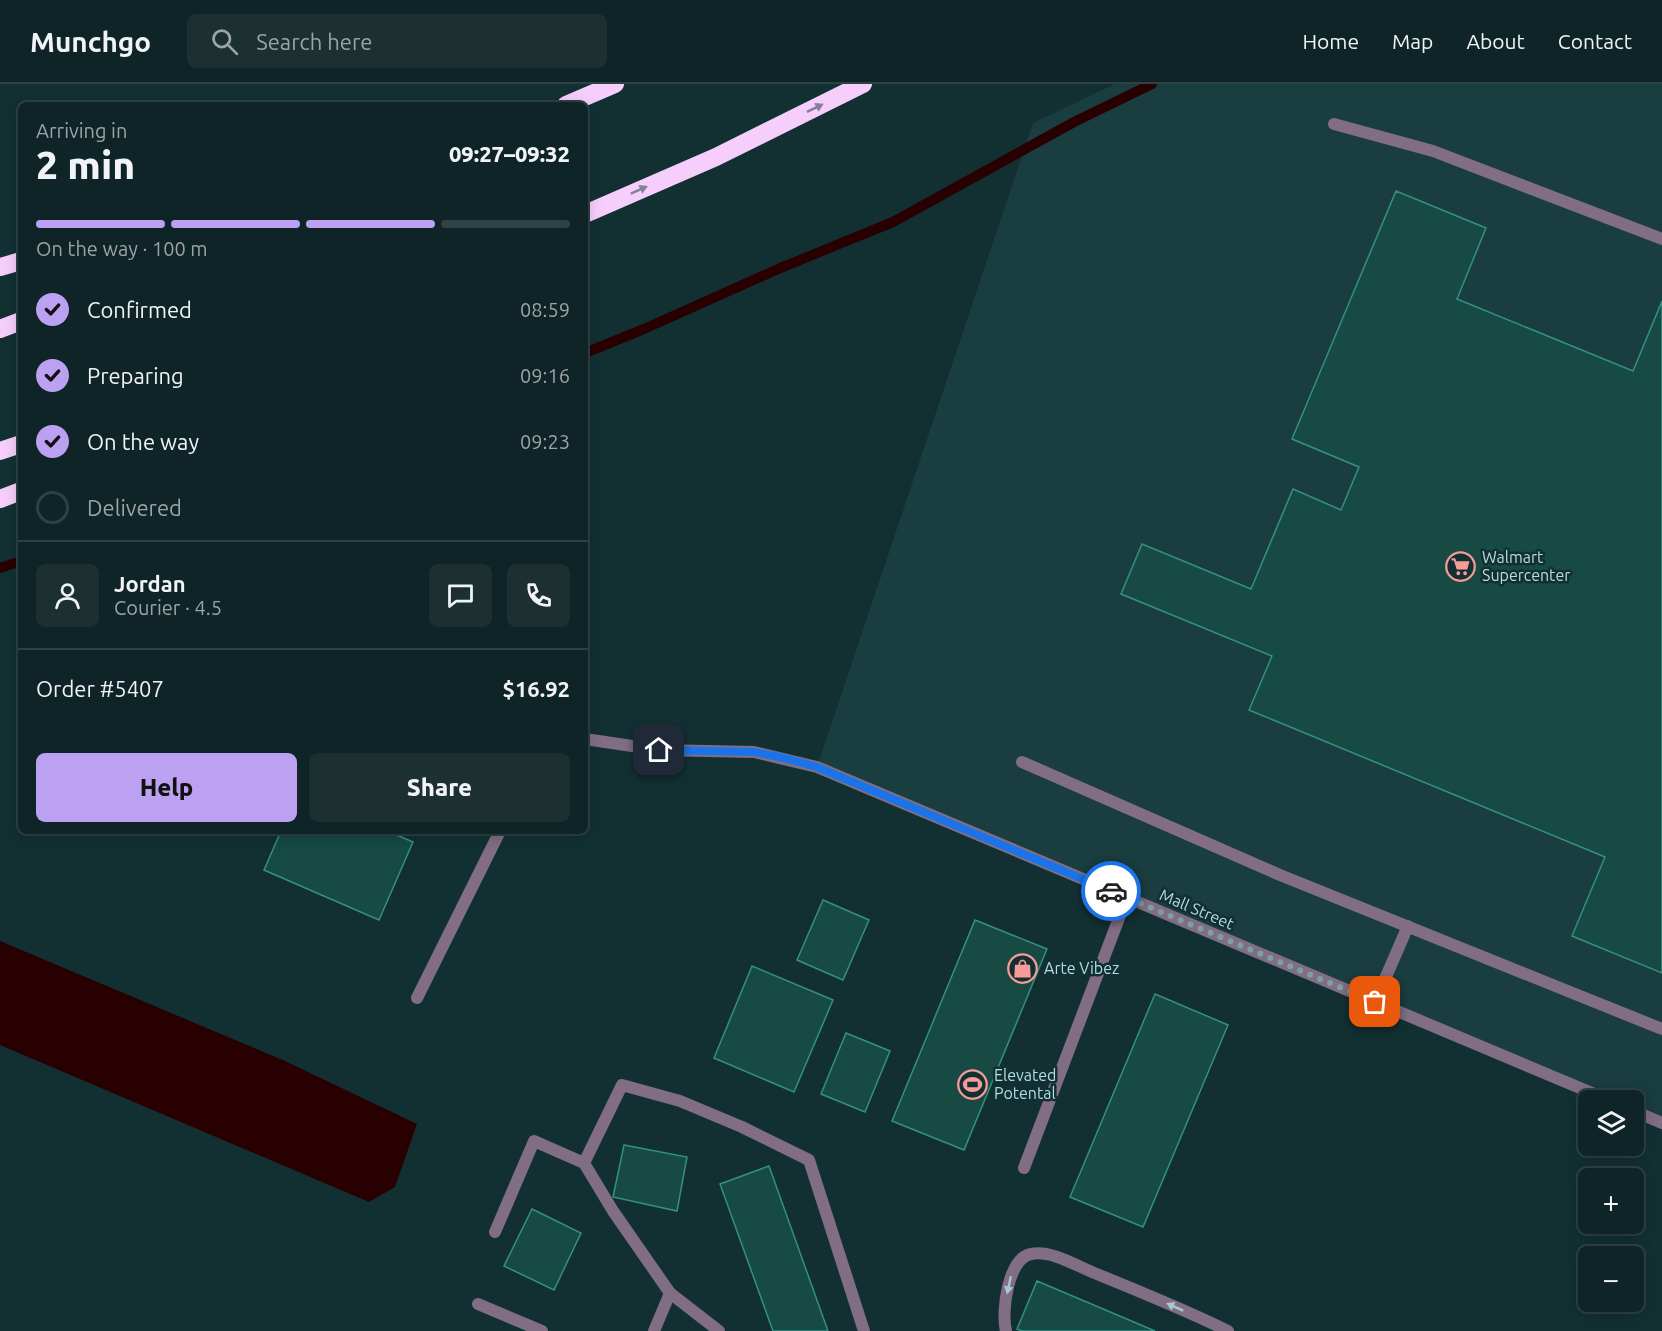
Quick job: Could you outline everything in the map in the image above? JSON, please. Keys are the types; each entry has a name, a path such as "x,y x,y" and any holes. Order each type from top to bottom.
{"highway":[{"path":"573,102 615,84"},
{"path":"588,213 716,157 864,84"},
{"path":"0,267 18,262"},
{"path":"0,328 18,322"},
{"path":"0,452 18,445"},
{"path":"0,499 18,492"}],"street":[{"path":"1334,124 1433,151 1662,239"},
{"name":"Mall Street","path":"588,739 659,750 754,752 817,767 1585,1090"},
{"path":"1022,762 1280,875 1662,1029"},
{"path":"417,998 499,834"},
{"path":"1024,1168 1127,897"},
{"path":"1375,1002 1408,926"},
{"path":"584,1163 622,1085 680,1101 742,1127 809,1160 864,1331"},
{"path":"1644,1115 1662,1123"},
{"path":"495,1232 534,1142 584,1163 670,1293 719,1331"},
{"path":"1006,1331 1009,1280 1015,1267 1028,1254 1042,1253 1150,1296 1228,1331"},
{"path":"654,1331 670,1293"},
{"path":"478,1304 542,1331"}],"shaded area":[{"path":"1115,84 1662,84 1662,1122 1644,1114 1644,1090 1586,1090 817,767 1033,123"},
{"path":"0,941 285,1061 417,1124 395,1187 369,1202 0,1045"}],"building":[{"name":"Walmart Supercenter","path":"1396,191 1486,228 1457,299 1633,371 1662,301 1662,973 1572,936 1605,857 1249,710 1272,656 1121,594 1142,544 1251,589 1293,489 1341,510 1359,467 1292,439"},
{"path":"280,834 394,834 413,842 379,920 264,870"},
{"path":"823,900 869,920 843,980 797,960"},
{"path":"975,920 1047,949 964,1150 892,1121"},
{"path":"752,966 833,1000 794,1092 714,1058"},
{"path":"1155,994 1228,1025 1143,1227 1070,1197"},
{"path":"846,1033 890,1051 865,1112 821,1094"},
{"path":"624,1145 687,1157 677,1211 613,1197"},
{"path":"769,1166 828,1331 773,1331 720,1184"},
{"path":"532,1209 581,1233 554,1290 504,1266"},
{"path":"1037,1281 1155,1331 1022,1331 1017,1329"}],"waterway":[{"path":"588,352 893,222 1074,122 1152,84"},
{"path":"0,568 18,562"}],"way so far":[{"path":"1111,891 1375,1002"}],"place":[{"name":"Walmart Supercenter","path":"1461,566"},
{"name":"Arte Vibez","path":"1023,968"},
{"name":"Elevated Potental","path":"973,1084"}],"route":[{"path":"659,750 700,749 754,752 817,767 1111,891"}]}
